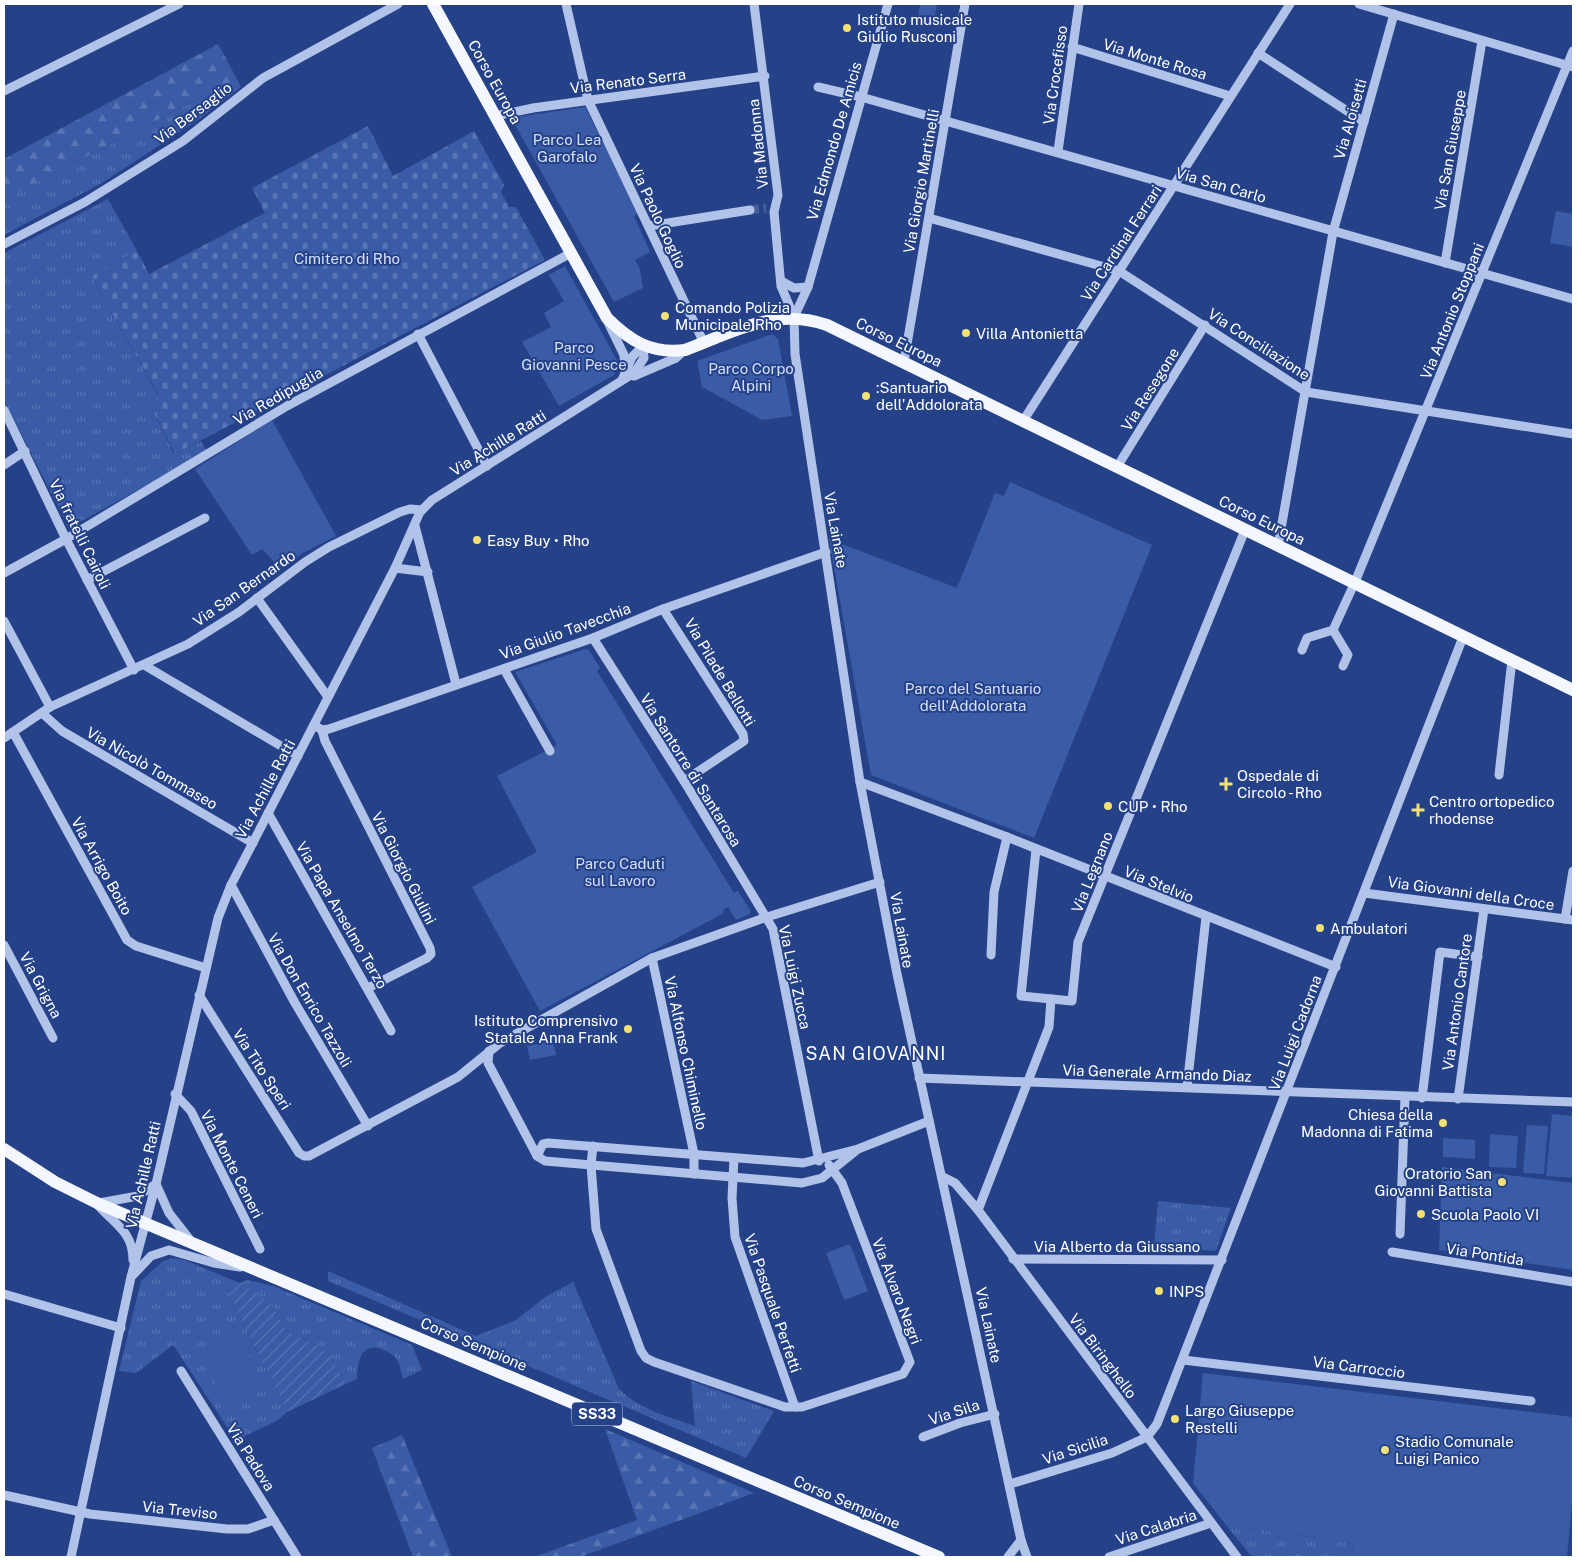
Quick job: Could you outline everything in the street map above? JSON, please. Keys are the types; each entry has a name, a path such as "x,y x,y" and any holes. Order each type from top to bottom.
{"main road":[{"name":"Corso Europa","path":"433,4 607,318 622,333 643,346 660,351 685,350 771,318 794,317 827,325 1573,690"},
{"name":"Corso Sempione","path":"4,1149 55,1182 96,1203 938,1557"}],"street":[{"path":"4,91 179,4"},
{"name":"Via Bersaglio","path":"4,244 85,202 183,141 263,78 398,4"},
{"name":"Via Paolo Goglio","path":"566,4 588,100 704,343"},
{"name":"Via Madonna","path":"754,4 765,76 778,195 774,212 781,281 783,294 794,317"},
{"name":"Via Edmondo De Amicis","path":"794,317 808,287 888,4"},
{"name":"Via Giorgio Martinelli","path":"904,362 965,4"},
{"name":"Via Crocefisso","path":"1058,151 1078,4"},
{"name":"Via Cardinal Ferrari","path":"1023,421 1290,4"},
{"path":"1359,4 1570,66"},
{"name":"Via Aloisetti","path":"1278,546 1333,232 1394,14"},
{"name":"Via San Giuseppe","path":"1445,263 1482,41"},
{"name":"Via Monte Rosa","path":"1072,47 1230,96"},
{"name":"Via Antonio Stoppani","path":"1332,630 1355,582 1426,412 1570,66 1573,51"},
{"path":"1258,53 1364,122"},
{"name":"Via Renato Serra","path":"495,116 588,100 765,76"},
{"name":"Via San Carlo","path":"818,87 1058,151 1333,232 1573,299"},
{"path":"766,208 775,207"},
{"path":"649,226 750,210"},
{"name":"Via Conciliazione","path":"929,218 1119,271 1206,325 1306,392 1573,434"},
{"name":"Via Redipuglia","path":"4,573 66,539 279,411 418,334 571,253"},
{"path":"781,281 794,288 808,287"},
{"name":"Via Lainate","path":"794,317 797,376 826,552 860,782 897,974 995,1414 1021,1540 1027,1557"},
{"path":"607,318 626,361 622,380"},
{"name":"Via Resegone","path":"1117,467 1206,325"},
{"path":"418,334 487,466"},
{"path":"622,380 632,356 643,346"},
{"name":"Via Achille Ratti","path":"71,1557 131,1277 156,1184 175,1094 219,912 231,885 298,756 318,728 328,697 395,568 422,510 432,500 622,380 676,358 685,350"},
{"name":"Via fratelli Cairoli","path":"4,410 66,539 134,670"},
{"path":"4,465 25,451"},
{"name":"Via San Bernardo","path":"4,738 50,707 188,644 329,547 400,512 410,509 422,510"},
{"path":"88,580 205,518"},
{"path":"415,526 456,684"},
{"name":"Via Legnano","path":"1036,849 1021,996 1072,1001 1078,942 1106,878 1245,530"},
{"name":"Via Giulio Tavecchia","path":"318,728 504,669 593,638 663,609 826,552"},
{"path":"395,568 428,572"},
{"path":"257,598 328,697"},
{"name":"Via Pilade Bellotti","path":"663,609 743,734 744,741 684,781"},
{"path":"4,621 50,707"},
{"path":"1302,650 1307,638 1332,630 1348,655 1344,666"},
{"name":"Via Luigi Cadorna","path":"1147,1437 1157,1424 1183,1360 1463,636"},
{"name":"Via Santorre di Santarosa","path":"593,638 684,781 767,917"},
{"path":"1499,775 1512,660"},
{"path":"144,665 298,756"},
{"path":"504,669 550,752"},
{"name":"Via Nicolò Tommaseo","path":"42,712 62,731 253,843"},
{"name":"Via Giorgio Giulini","path":"318,728 430,948 431,954 428,958 368,988"},
{"name":"Via Arrigo Boito","path":"13,732 127,940 136,946 206,968"},
{"name":"Via Stelvio","path":"860,782 1007,837 1106,878 1336,967"},
{"name":"Via Papa Anselmo Terzo","path":"268,813 392,1031"},
{"path":"991,955 994,892 1007,837"},
{"path":"1569,920 1573,871"},
{"path":"368,1126 458,1078 489,1051 652,958 767,917 880,882"},
{"name":"Via Don Enrico Tazzoli","path":"231,885 295,1003 368,1126"},
{"name":"Via Giovanni della Croce","path":"1364,893 1569,920"},
{"name":"Via Antonio Cantore","path":"1458,1099 1484,908"},
{"name":"Via Luigi Zucca","path":"767,917 772,929 820,1160"},
{"path":"1187,1087 1206,917"},
{"name":"Via Grigna","path":"4,946 54,1038"},
{"path":"1422,1098 1440,952 1478,957"},
{"name":"Via Alfonso Chiminello","path":"652,958 694,1154 694,1174"},
{"name":"Via Tito Speri","path":"199,995 304,1156 309,1156 368,1126"},
{"path":"978,1210 1048,1027 1051,999"},
{"path":"489,1051 488,1063 537,1156 545,1161 802,1183 822,1178 858,1149"},
{"name":"Via Generale Armando Diaz","path":"920,1078 1187,1087 1422,1098 1573,1102"},
{"name":"Via Monte Ceneri","path":"175,1094 191,1112 260,1249"},
{"path":"1400,1234 1405,1097"},
{"path":"537,1156 543,1144 548,1143 803,1163 858,1149 929,1122"},
{"path":"593,1146 591,1165 596,1229 641,1351 646,1358 785,1407 795,1407"},
{"name":"Via Pasquale Perfetti","path":"734,1158 735,1237 795,1407"},
{"path":"820,1160 832,1169"},
{"path":"820,1160 825,1171 822,1178"},
{"name":"Via Alvaro Negri","path":"795,1407 903,1374 910,1362 842,1183 832,1169"},
{"name":"Via Biringhello","path":"943,1178 955,1183 978,1210 1237,1557"},
{"path":"96,1203 132,1198 144,1194 156,1184 169,1213 191,1242"},
{"path":"96,1203 129,1237 133,1248 131,1277"},
{"path":"131,1277 151,1256 168,1250 214,1263 255,1269"},
{"name":"Via Pontida","path":"1392,1252 1573,1282"},
{"name":"Via Alberto da Giussano","path":"1013,1259 1222,1260"},
{"path":"4,1294 121,1328"},
{"name":"Via Carroccio","path":"1183,1360 1531,1401"},
{"name":"Via Padova","path":"180,1371 297,1557"},
{"name":"Via Sila","path":"923,1437 960,1423 995,1414"},
{"name":"Via Sicilia","path":"1010,1484 1112,1452 1147,1437"},
{"name":"Via Treviso","path":"4,1494 81,1512 233,1529 257,1527 274,1520"},
{"name":"Via Calabria","path":"1109,1557 1211,1523"},
{"path":"1008,1557 1021,1540"},
{"name":"Via Lainate","path":"1021,1540 1021,1557"}],"green space":[{"path":"920,4 937,4 934,20 918,17"},
{"path":"218,44 237,79 4,199 4,159"},
{"path":"237,79 241,87 195,122 102,183 4,235 4,199"},
{"name":"Parco Lea Garofalo","path":"585,107 638,213 634,216 650,252 635,260 640,269 643,288 614,302 514,123 516,117"},
{"name":"Cimitero di Rho","path":"368,126 393,176 474,131 504,185 501,192 509,207 516,207 545,260 175,454 149,403 159,396 91,276 137,251 149,274 265,213 252,188"},
{"path":"108,199 137,251 91,276 159,397 149,403 174,454 201,441 206,450 174,470 69,528 4,400 4,253"},
{"path":"1556,211 1573,214 1573,247 1550,243"},
{"name":"Parco Giovanni Pesce","path":"565,266 618,362 614,375 559,406 522,342 551,327 544,313 564,301 549,275"},
{"name":"Parco Corpo Alpini","path":"772,334 778,339 792,416 762,420 702,387 697,361"},
{"path":"272,420 336,536 303,553 281,569 262,549 252,555 195,469"},
{"name":"Parco del Santuario dell'Addolorata","path":"1010,482 1152,545 1034,838 871,775 829,539 957,588 995,493 1004,496"},
{"name":"Parco Caduti sul Lavoro","path":"585,649 589,650 600,668 597,671 734,893 738,891 750,910 750,914 736,920 728,907 723,910 724,913 540,1011 472,887 537,852 497,776 557,745 515,672"},
{"path":"553,1041 556,1055 530,1060 527,1046"},
{"path":"1552,1114 1573,1116 1573,1178 1546,1176"},
{"path":"1527,1125 1548,1126 1544,1174 1523,1173"},
{"path":"1490,1134 1518,1136 1516,1168 1489,1167"},
{"path":"1443,1138 1475,1140 1475,1159 1443,1157"},
{"path":"1442,1167 1573,1183 1573,1270 1439,1250"},
{"path":"1158,1201 1231,1208 1216,1251 1154,1245"},
{"path":"850,1244 868,1291 844,1300 826,1253"},
{"path":"172,1258 184,1260 240,1283 247,1280 273,1286 412,1345 422,1370 403,1379 395,1357 381,1349 369,1348 359,1361 357,1379 346,1384 329,1353 286,1330 272,1305 227,1290 287,1412 278,1420 241,1438 231,1433 173,1345 136,1373 119,1371 141,1281 162,1262"},
{"path":"328,1271 476,1336 516,1320 545,1297 573,1282 619,1389 636,1402 655,1412 695,1426 691,1381 774,1411 746,1458 328,1281"},
{"path":"241,1283 272,1305 286,1330 329,1353 346,1384 287,1412 227,1290"},
{"path":"235,1331 265,1384 229,1405 199,1352"},
{"name":"Stadio Comunale Luigi Panico","path":"1203,1373 1573,1417 1573,1494 1567,1557 1352,1557 1353,1543 1226,1525 1193,1483"},
{"path":"605,1429 754,1493 580,1557 534,1557 637,1520"},
{"path":"402,1435 452,1557 413,1557 372,1448"},
{"path":"1226,1525 1353,1543 1352,1557 1252,1557"}],"tunnel":[{"path":"750,210 766,208"}],"place":[{"name":"Istituto musicale Giulio Rusconi","path":"847,28"},
{"name":"Comando Polizia Municipale Rho","path":"665,316"},
{"name":"Villa Antonietta","path":"966,333"},
{"name":":Santuario dell'Addolorata","path":"866,396"},
{"name":"Easy Buy • Rho","path":"477,540"},
{"name":"Ospedale di Circolo - Rho","path":"1226,784"},
{"name":"CUP • Rho","path":"1108,806"},
{"name":"Centro ortopedico rhodense","path":"1418,810"},
{"name":"Ambulatori","path":"1320,928"},
{"name":"Istituto Comprensivo Statale Anna Frank","path":"628,1029"},
{"name":"Chiesa della Madonna di Fatima","path":"1443,1123"},
{"name":"Oratorio San Giovanni Battista","path":"1502,1182"},
{"name":"Scuola Paolo VI","path":"1421,1214"},
{"name":"INPS","path":"1159,1291"},
{"name":"Largo Giuseppe Restelli","path":"1175,1419"},
{"name":"Stadio Comunale Luigi Panico","path":"1385,1450"}],"district":[{"name":"SAN GIOVANNI","path":"876,1053"}]}
